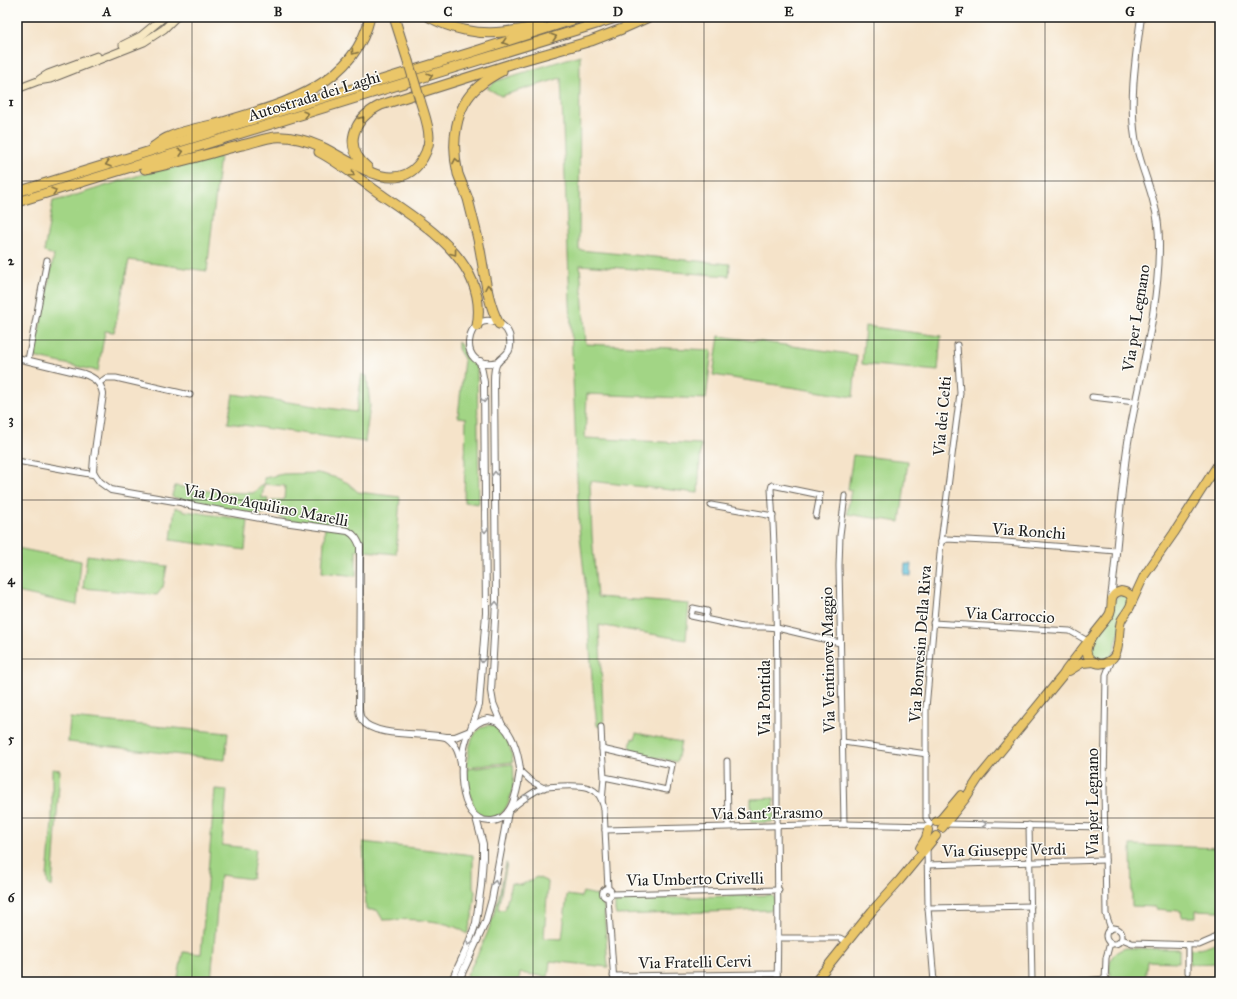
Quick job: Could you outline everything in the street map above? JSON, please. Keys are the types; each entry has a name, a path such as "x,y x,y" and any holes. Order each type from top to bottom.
{"highway":[{"path":"146,152 169,137 284,103 307,93 332,76 349,60 363,38 370,17"},
{"path":"104,176 169,164 275,137 308,141 360,168 387,177 400,176 409,172 416,168 428,150 430,142 429,130 394,17"},
{"path":"429,17 451,27 471,32 503,33 579,18"},
{"name":"Autostrada dei Laghi","path":"17,202 620,17"},
{"path":"377,174 366,168 361,162 354,150 353,142 357,126 363,116 371,110 388,102 604,36 648,17"},
{"name":"Autostrada dei Laghi","path":"17,192 454,58 579,18"},
{"path":"499,324 490,305 476,231 468,199 458,175 454,152 457,125 462,110 478,86 503,70 558,51"},
{"path":"251,143 277,141 304,145 314,149 432,230 449,246 470,277 478,295 479,313 476,326"}],"main road":[{"path":"38,81 48,74 126,44 141,36 164,17"},
{"path":"17,88 38,81 50,80 144,42 164,29 176,17"},
{"path":"1063,675 1082,663 1106,663 1114,658 1117,650 1121,623 1144,576 1174,533 1220,461"},
{"path":"872,911 891,884 922,846 935,826 978,779 1063,675 1087,640 1106,620 1110,613 1111,599 1113,595 1134,585 1144,576"},
{"path":"1123,591 1131,597 1132,602"},
{"path":"1087,640 1086,650 1088,655 1097,663"},
{"path":"815,982 872,911 936,836 940,834 935,826"}],"street":[{"name":"Via per Legnano","path":"1111,599 1121,495 1128,442 1155,303 1158,273 1159,244 1157,213 1140,160 1134,130 1133,87 1141,17"},
{"path":"28,360 46,260"},
{"path":"488,321 499,324 508,333 510,339 508,353 498,362 486,363 480,361 474,357 468,344 472,331 476,326 488,321"},
{"name":"Via dei Celti","path":"951,466 960,393 957,345"},
{"path":"17,358 84,374 92,377 99,383 103,394 94,458 93,471 95,476"},
{"path":"461,764 479,705 486,613 484,382 480,361"},
{"path":"458,982 486,921 492,899 509,810 516,795 520,770 513,742 502,725 493,703 491,691 496,601 494,371 498,362"},
{"path":"99,383 106,378 116,378 190,395"},
{"path":"1092,397 1135,402"},
{"path":"17,461 95,476"},
{"name":"Via Bonvesin Della Riva","path":"935,826 926,818 926,708 941,542 951,466"},
{"name":"Via Don Aquilino Marelli","path":"95,476 104,485 117,491 276,521 348,531 352,533 356,537 360,546 358,706 362,721 378,730 446,737 455,736 470,731"},
{"name":"Via Pontida","path":"777,982 779,890 777,826 777,628 772,485 820,495 816,516"},
{"name":"Via Ventinove Maggio","path":"844,824 840,643 840,550 845,496"},
{"path":"711,505 772,516"},
{"name":"Via Ronchi","path":"941,542 946,539 1008,542 1116,551"},
{"path":"1114,578 1116,587 1123,591"},
{"path":"705,619 742,627 777,628 840,643"},
{"name":"Via Carroccio","path":"933,623 1070,631 1087,640"},
{"name":"Via per Legnano","path":"1106,675 1114,658"},
{"name":"Via per Legnano","path":"1097,663 1104,666 1106,675 1104,827 1106,860 1106,914 1111,929"},
{"path":"470,731 483,720 488,719 496,721 502,725"},
{"path":"601,727 604,777 602,802 608,889 612,891 610,896 614,982"},
{"path":"446,737 454,743 457,748 461,764 462,782 468,805 476,818 483,844 481,886 476,923 467,948 451,982"},
{"path":"842,742 927,754"},
{"path":"602,749 672,765 667,790 604,777"},
{"path":"727,761 728,826"},
{"path":"520,770 531,781 544,788"},
{"path":"476,818 485,821 494,821 502,818 509,810 530,794 544,788 583,786 596,792 602,802"},
{"name":"Via Sant'Erasmo","path":"605,830 844,824 1104,827"},
{"path":"1029,825 1032,982"},
{"path":"927,847 928,908 934,982"},
{"name":"Via Giuseppe Verdi","path":"927,865 1106,860"},
{"path":"608,889 604,890 602,894 604,897 610,896"},
{"name":"Via Umberto Crivelli","path":"610,896 779,890"},
{"path":"928,908 1031,906"},
{"path":"1072,982 1105,981 1106,958 1110,943 1106,936 1111,929 1119,931 1122,939 1132,943 1199,945 1206,943 1220,933"},
{"path":"778,938 840,938 847,942"},
{"path":"1110,943 1117,944 1122,939"},
{"path":"1188,945 1188,972"},
{"name":"Via Fratelli Cervi","path":"613,976 777,974"}],"green space":[{"path":"580,55 579,250 730,264 729,276 580,265 586,344 712,350 706,399 587,394 585,438 701,444 698,493 590,481 592,535 597,597 689,604 686,640 599,625 604,727 597,726 592,679 587,600 579,527 561,78 501,96 487,88 496,81"},
{"path":"220,156 207,271 129,260 114,332 105,331 98,371 34,357 54,255 44,252 53,201 149,172 193,164"},
{"path":"865,326 941,336 938,371 862,364"},
{"path":"719,336 857,355 853,397 713,375"},
{"path":"458,342 461,345 466,358 477,368 479,504 464,502 466,418 458,417 464,359 458,349"},
{"path":"362,374 367,376 370,406 365,442 228,423 233,394 356,412"},
{"path":"853,455 908,461 900,522 847,514 851,490 848,489"},
{"path":"318,473 337,478 348,483 358,492 400,497 396,554 356,550 356,576 322,572 325,526 295,522 280,517 274,509 272,500 284,500 285,486 264,484 264,478 283,474"},
{"path":"264,484 262,498 268,499 266,513 257,515 172,497 175,486 215,492 253,493"},
{"path":"175,507 185,511 248,520 245,550 171,540"},
{"path":"17,548 81,561 77,605 17,592"},
{"path":"87,555 167,566 163,587 157,595 83,588"},
{"path":"1121,595 1129,599 1113,654 1105,661 1095,659 1090,653 1090,645 1115,600"},
{"path":"70,718 228,733 225,760 68,742"},
{"path":"488,725 500,729 503,733 509,744 513,762 467,767 469,748 474,736 482,727"},
{"path":"636,733 681,742 677,762 629,752 632,738 635,739"},
{"path":"513,764 513,788 508,804 502,813 495,817 487,818 483,816 477,811 473,803 469,790 467,769"},
{"path":"52,769 60,770 52,887 48,885 47,876 52,823"},
{"path":"215,789 227,790 222,845 256,849 252,879 220,875 211,981 219,982 177,982 183,952 201,954"},
{"path":"774,798 774,820 772,822 751,823 751,799"},
{"path":"363,842 473,855 473,887 475,892 472,918 467,934 459,929 438,922 383,920 377,910 366,910"},
{"path":"1131,845 1220,848 1220,911 1196,910 1196,917 1182,917 1181,911 1155,909 1155,907 1132,906"},
{"path":"506,863 498,909 505,910 511,883 521,885 537,877 548,882 544,938 562,939 567,895 581,897 583,892 598,896 602,900 608,967 550,961 548,977 520,973 519,982 464,982 490,925 498,899"},
{"path":"771,895 775,898 775,905 770,910 616,915 615,910 615,901 617,899"},
{"path":"1220,940 1220,963 1189,964 1190,949 1213,944"},
{"path":"1126,948 1179,949 1179,962 1147,961 1145,982 1110,982 1110,961 1115,953"}],"water":[{"path":"905,564 912,564 911,576 904,575"}]}
